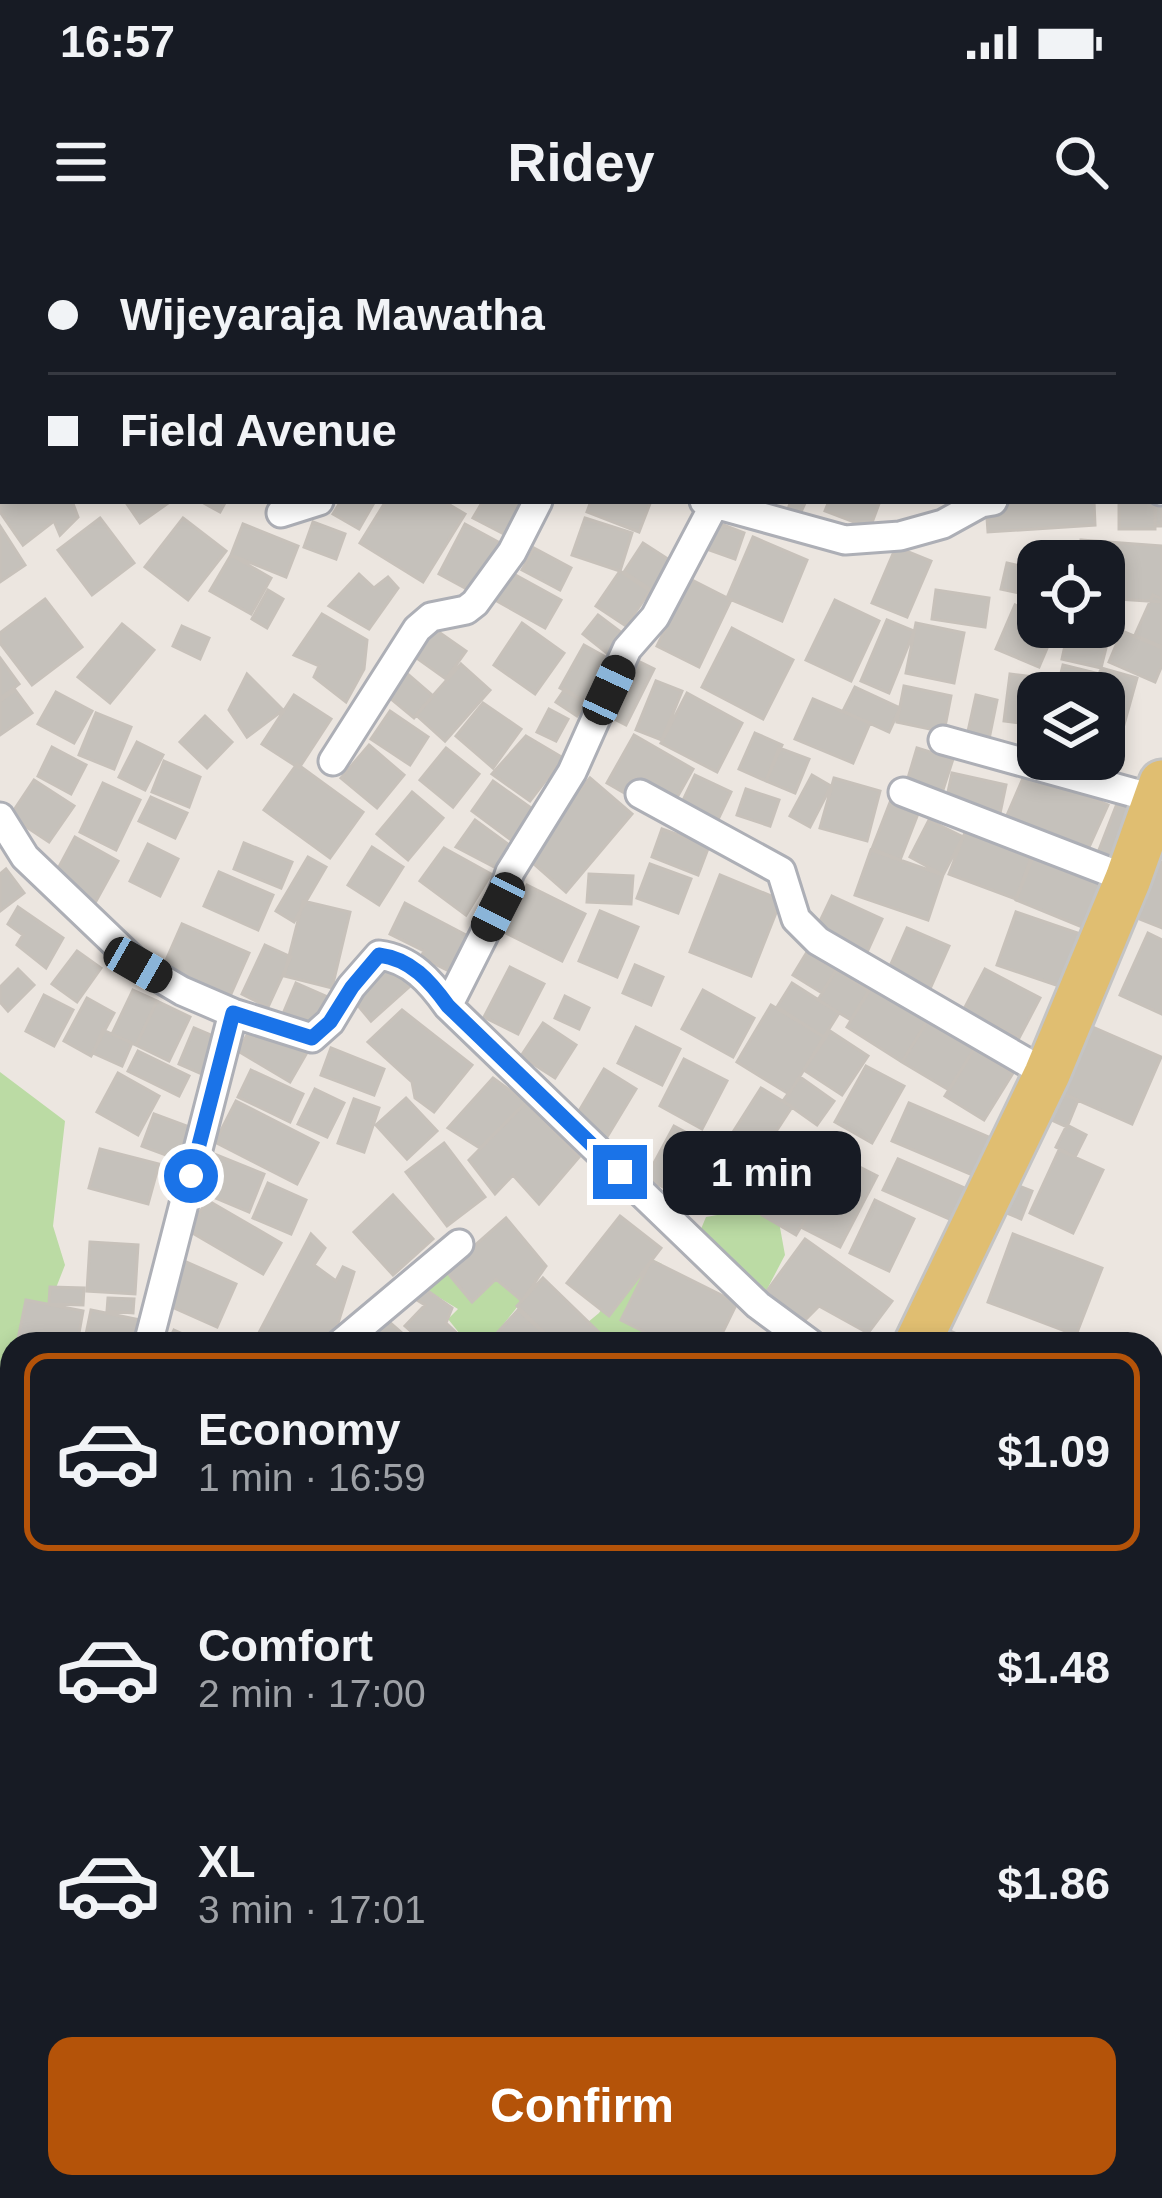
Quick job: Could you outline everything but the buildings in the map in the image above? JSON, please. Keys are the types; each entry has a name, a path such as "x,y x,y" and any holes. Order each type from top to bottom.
{"main road":[{"path":"922,1332 1047,1074 1159,791"}],"street":[{"path":"281,513 310,504"},
{"path":"333,761 417,629 431,617 466,610 475,603 512,552 536,504"},
{"path":"448,1006 498,907 510,872 572,772 627,649 655,616 709,504"},
{"path":"713,504 844,540 900,536 943,524 981,504"},
{"path":"944,740 1159,791"},
{"path":"903,792 1128,879"},
{"path":"640,794 781,871 796,919 818,941 1047,1074"},
{"path":"0,817 26,857 138,965 233,1013 312,1038 330,1022 379,955 394,957 428,978 448,1006 758,1305 795,1332"},
{"path":"151,1332 233,1013"},
{"path":"354,1332 459,1244"}],"green space":[{"path":"0,1072 65,1121 53,1226 65,1265 39,1332 0,1332"},
{"path":"767,1188 785,1196 777,1211 785,1255 764,1295 716,1250 701,1229 706,1217 750,1209"},
{"path":"639,1253 662,1264 650,1291 676,1332 576,1332 599,1313"},
{"path":"446,1271 496,1279 522,1301 497,1332 458,1332 448,1319 458,1309 425,1289"}],"route":[{"path":"191,1176 233,1013 312,1038 330,1022 379,955 394,957 428,978 448,1006 620,1172"}]}
